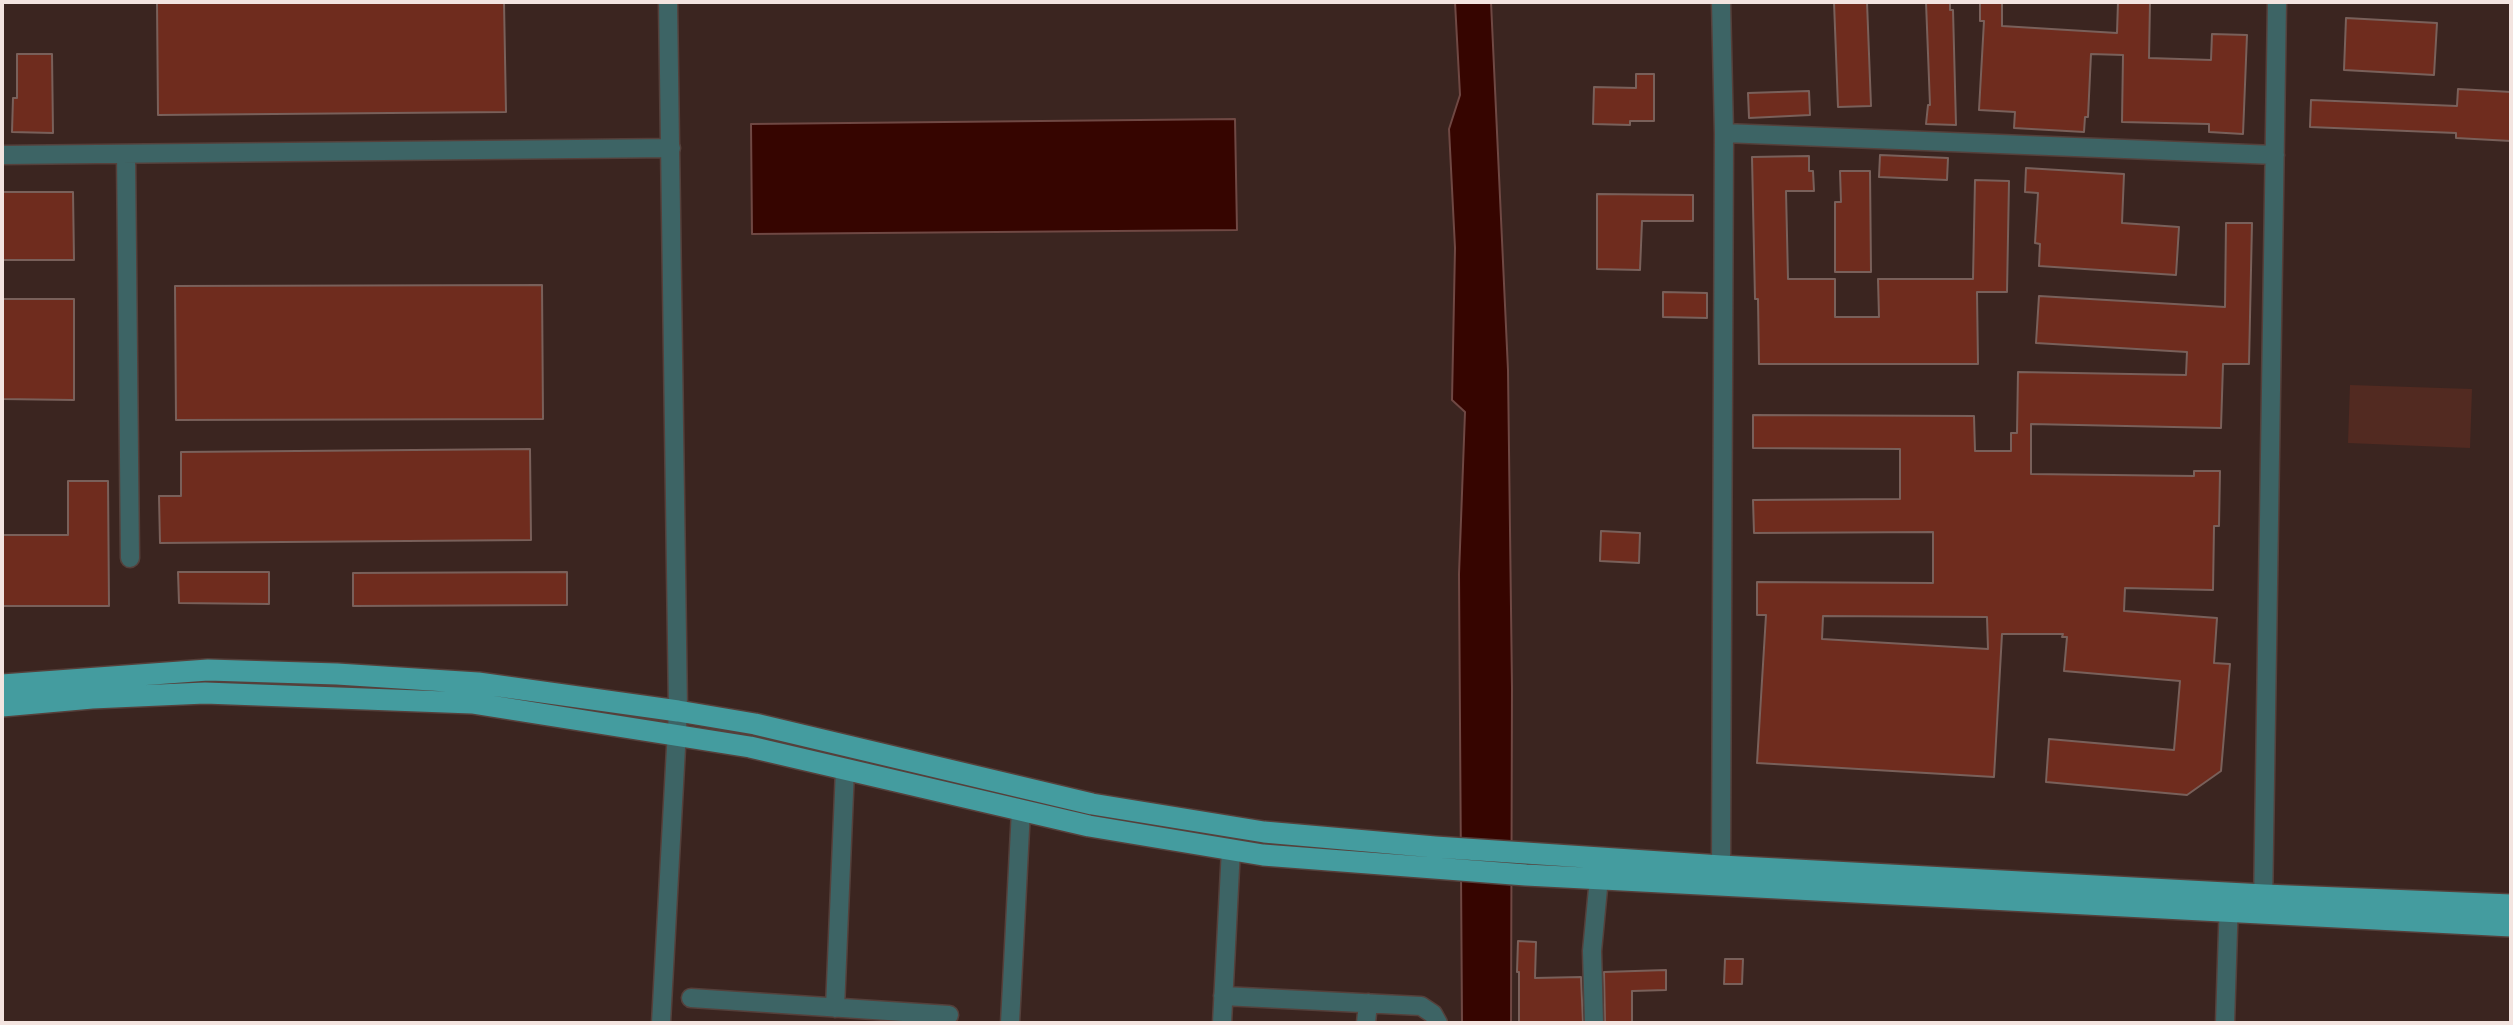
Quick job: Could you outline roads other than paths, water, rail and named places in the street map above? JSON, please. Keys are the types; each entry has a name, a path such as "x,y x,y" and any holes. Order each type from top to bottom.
{"main road":[{"path":"2,685 208,670 337,674 478,683 678,710 755,724 1092,804 1264,832 1434,847 2229,902 2511,926"},
{"path":"2,706 92,698 205,693 472,703 750,747 1089,826 1262,855 1526,875 1885,892 2229,902"},
{"path":"1231,849 1236,827"},
{"path":"2263,905 2511,905"}],"street":[{"path":"661,1023 678,710 668,2"},
{"path":"1721,2 1724,133 1721,866"},
{"path":"2263,905 2277,2"},
{"path":"1724,133 2275,155"},
{"path":"2,155 671,148"},
{"path":"127,154 130,558"},
{"path":"835,1008 845,769"},
{"path":"1010,1023 1021,810"},
{"path":"1222,1023 1231,849"},
{"path":"1594,1023 1592,951 1599,878"},
{"path":"2225,1023 2229,902"},
{"path":"1223,996 1421,1006 1433,1014 1438,1023"},
{"path":"691,998 949,1015"},
{"path":"1366,1023 1368,1003"}]}
